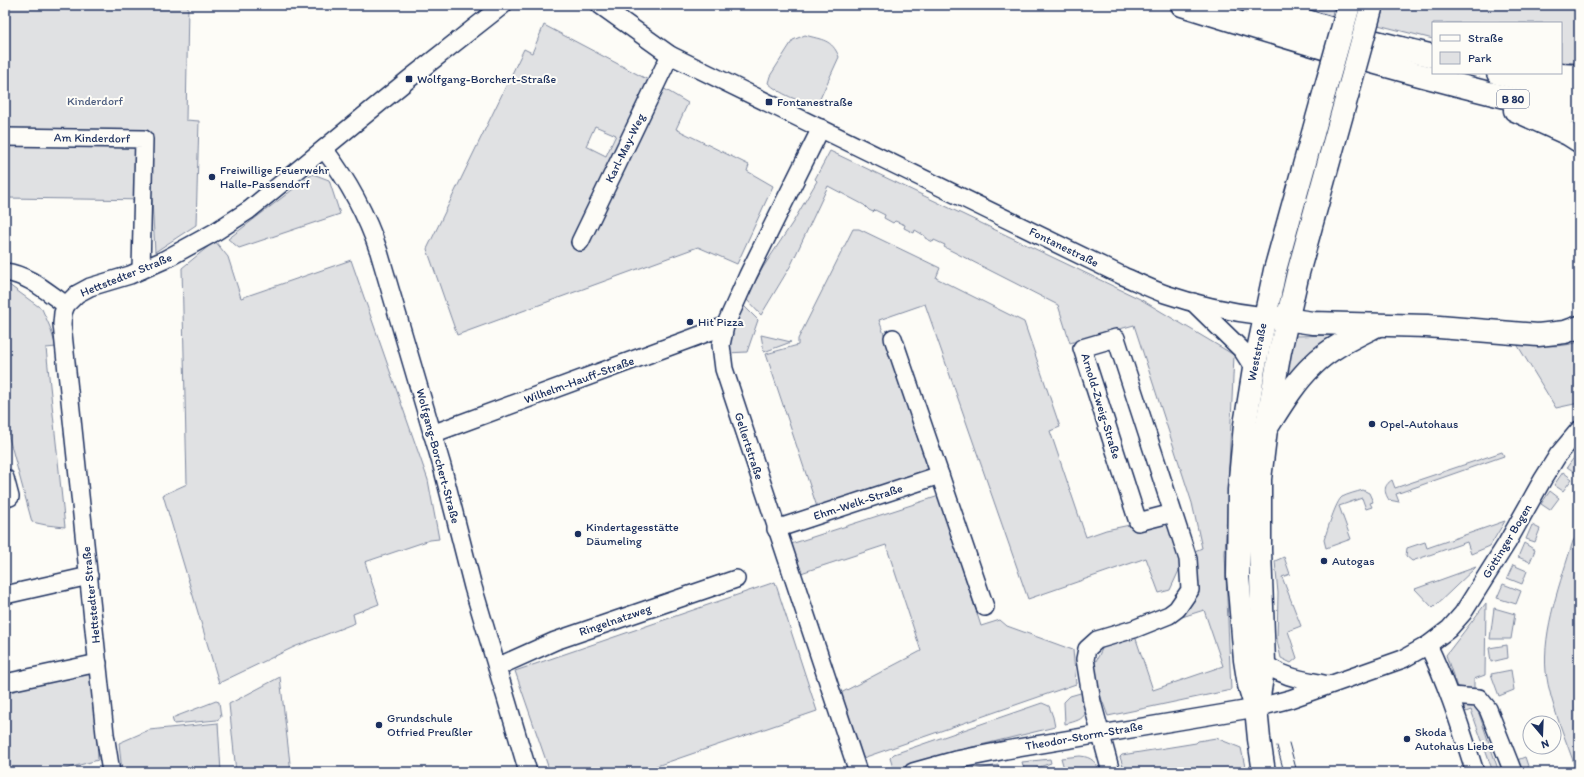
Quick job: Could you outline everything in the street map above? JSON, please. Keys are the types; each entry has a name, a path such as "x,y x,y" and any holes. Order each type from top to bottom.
{"main road":[{"name":"B 80","path":"1182,5 1283,36 1447,82 1579,114"},
{"path":"1253,5 1356,36 1432,56"},
{"name":"Weststraße","path":"1264,772 1256,708 1249,685 1246,664 1238,576 1239,490 1245,425 1264,316 1282,241 1349,5"},
{"name":"Weststraße","path":"1256,708 1262,685 1264,663 1261,613 1260,479 1266,429 1287,320 1320,188 1372,5"},
{"name":"B 80","path":"1502,74 1579,93"},
{"path":"1546,74 1579,76"},
{"path":"1447,82 1526,114 1568,134 1579,141"},
{"path":"1264,316 1313,323 1427,326 1538,336 1565,332 1579,327"},
{"path":"1266,429 1299,380 1314,364 1332,350 1377,325"}],"street":[{"name":"Hettstedter Straße","path":"111,772 105,734 62,324 63,313 66,305 83,290 141,270 164,260 215,232 249,210 409,79 503,5"},
{"name":"Fontanestraße","path":"600,5 670,55 1123,276 1164,294 1240,313 1264,316"},
{"name":"Karl-May-Weg","path":"580,242 670,55"},
{"name":"Gellertstraße","path":"821,128 725,326 721,345 724,369 858,772"},
{"name":"Am Kinderdorf","path":"5,137 144,139 141,270"},
{"name":"Wolfgang-Borchert-Straße","path":"324,149 339,169 357,198 372,231 432,434 473,587 528,772"},
{"path":"5,272 19,275 35,283 66,305"},
{"path":"1193,302 1242,350 1254,369"},
{"name":"Wilhelm-Hauff-Straße","path":"432,434 725,326"},
{"path":"893,338 985,607"},
{"name":"Arnold-Zweig-Straße","path":"1111,772 1100,733 1089,684 1085,659 1087,649 1097,640 1134,629 1169,615 1177,609 1190,590 1188,559 1116,338 1082,348 1138,522 1173,513"},
{"name":"Göttinger Bogen","path":"1256,708 1280,702 1403,658 1428,645 1448,629 1463,613 1507,543 1555,460 1579,430"},
{"name":"Ehm-Welk-Straße","path":"776,529 940,475"},
{"path":"5,478 10,497 5,498"},
{"path":"5,595 89,576"},
{"name":"Ringelnatzweg","path":"497,667 555,642 736,579"},
{"path":"1428,645 1441,671 1475,772"},
{"path":"5,684 98,663"},
{"path":"1264,663 1270,668 1288,676 1328,685"},
{"path":"1450,696 1478,698 1488,709 1513,772"},
{"name":"Theodor-Storm-Straße","path":"913,772 956,760 1100,733 1256,708"}],"green space":[{"name":"Kinderdorf","path":"5,5 188,5 186,120 199,121 196,225 155,252 152,200 5,198"},
{"path":"1294,5 1334,5 1332,16"},
{"path":"1385,5 1579,5 1579,63 1562,62 1562,22 1432,22 1432,39 1378,25"},
{"path":"544,25 656,84 688,103 676,129 749,165 747,171 773,186 737,264 698,247 457,335 427,249 524,49 532,53","holes":["595,126 616,135 606,156 586,146"]},
{"path":"805,35 830,43 839,57 819,101 814,104 790,97 778,91 768,83 770,76 793,40"},
{"path":"830,151 1140,299 1234,355 1225,554 1231,690 1108,716 1091,671 1104,645 1134,633 1153,690 1223,666 1204,610 1182,617 1179,612 1190,553 1202,548 1192,503 1134,325 1070,343 1058,305 944,247 945,245 925,238 925,236 915,230 914,233 904,228 905,225 895,221 893,223 884,218 885,215 875,210 873,212 869,210 864,205 828,186 791,265 761,315 746,299 762,269 793,222 817,181 815,179"},
{"path":"313,174 329,180 340,214 239,248 228,239"},
{"path":"853,229 859,229 940,268 936,278 1024,322 1060,427 1050,431 1086,537 1106,530 1168,517 1182,564 1170,590 1159,593 1146,558 1028,599 925,304 879,320 931,469 817,507 766,354 798,345 798,339"},
{"path":"215,241 228,257 241,298 351,260 428,480 439,539 430,540 365,562 379,604 353,614 355,623 294,647 219,683 163,495 187,484 182,268"},
{"path":"5,282 42,309 50,327 56,347 46,348 65,527 32,522 5,423"},
{"path":"740,302 758,320 747,352 727,353"},
{"path":"761,335 791,342 764,352"},
{"path":"1336,335 1279,392 1292,337"},
{"path":"1515,341 1555,346 1579,342 1579,403 1556,408"},
{"path":"1502,452 1504,456 1396,494 1399,502 1389,500 1386,494 1385,489 1392,480 1395,488"},
{"path":"1576,455 1579,457 1579,470 1576,473 1567,467"},
{"path":"1563,472 1572,479 1563,491 1554,485"},
{"path":"1363,490 1369,493 1373,502 1370,503 1372,507 1366,509 1362,498 1339,506 1351,539 1326,548 1324,540 1337,504 1342,497"},
{"path":"1550,491 1559,498 1550,510 1541,504"},
{"path":"939,496 981,626 1000,620 1007,626 1073,650 1076,684 860,759 839,694 921,651 886,545 801,573 791,544"},
{"path":"1505,521 1490,546 1471,554 1467,542 1412,561 1406,556 1407,548 1425,542 1427,548"},
{"path":"1532,525 1540,529 1535,542 1526,539"},
{"path":"1579,533 1579,772 1577,772 1562,731 1562,715 1557,715 1546,672 1547,639 1550,623 1558,589 1573,541"},
{"path":"1524,543 1535,550 1530,562 1518,557"},
{"path":"1284,557 1290,574 1282,577 1301,626 1288,631 1297,658 1291,663 1281,658 1277,641 1278,593 1275,561"},
{"path":"1513,565 1527,571 1522,584 1507,578"},
{"path":"1476,567 1433,608 1415,589"},
{"path":"775,582 817,711 639,772 550,772 515,671"},
{"path":"1503,584 1521,591 1516,604 1497,598"},
{"path":"1486,603 1485,675 1474,679 1474,689 1457,687 1446,655"},
{"path":"1494,608 1515,614 1511,639 1490,639"},
{"path":"1507,645 1508,658 1491,662 1489,648"},
{"path":"1511,670 1514,690 1499,696 1491,674"},
{"path":"94,672 98,760 54,772 5,772 5,692"},
{"path":"280,677 291,772 236,772 229,704"},
{"path":"1084,692 1086,706 1085,714 1078,720 1065,724 1064,702 1070,696"},
{"path":"1476,700 1477,708 1499,772 1493,772 1471,710 1463,713 1461,707 1463,701"},
{"path":"216,701 219,702 221,717 217,720 174,724 172,718"},
{"path":"1042,703 1049,706 1055,727 956,751 894,771 890,758 894,754"},
{"path":"218,723 221,772 122,772 119,743 149,730"},
{"path":"1216,738 1241,748 1246,772 1197,772 1188,769 1164,772 1125,772 1120,757 1122,755 1196,743 1198,741"},
{"path":"1080,756 1093,761 1097,765 1100,772 1065,772 1061,758"},
{"path":"1525,757 1530,772 1521,772 1517,760"},
{"path":"1050,759 1051,763 1025,772 1022,762"},
{"path":"998,765 999,770 992,772 964,772"}],"tram line":[{"path":"1289,743 1297,772"},
{"path":"1277,746 1284,772"}],"place":[{"name":"Wolfgang-Borchert-Straße","path":"409,79"},
{"name":"Fontanestraße","path":"769,102"},
{"name":"Freiwillige Feuerwehr Halle-Passendorf","path":"212,177"},
{"name":"Hit Pizza","path":"690,322"},
{"name":"Opel-Autohaus","path":"1372,424"},
{"name":"Kindertagesstätte Däumeling","path":"578,534"},
{"name":"Autogas","path":"1324,561"},
{"name":"Grundschule Otfried Preußler","path":"379,725"},
{"name":"Skoda Autohaus Liebe","path":"1407,739"}]}
